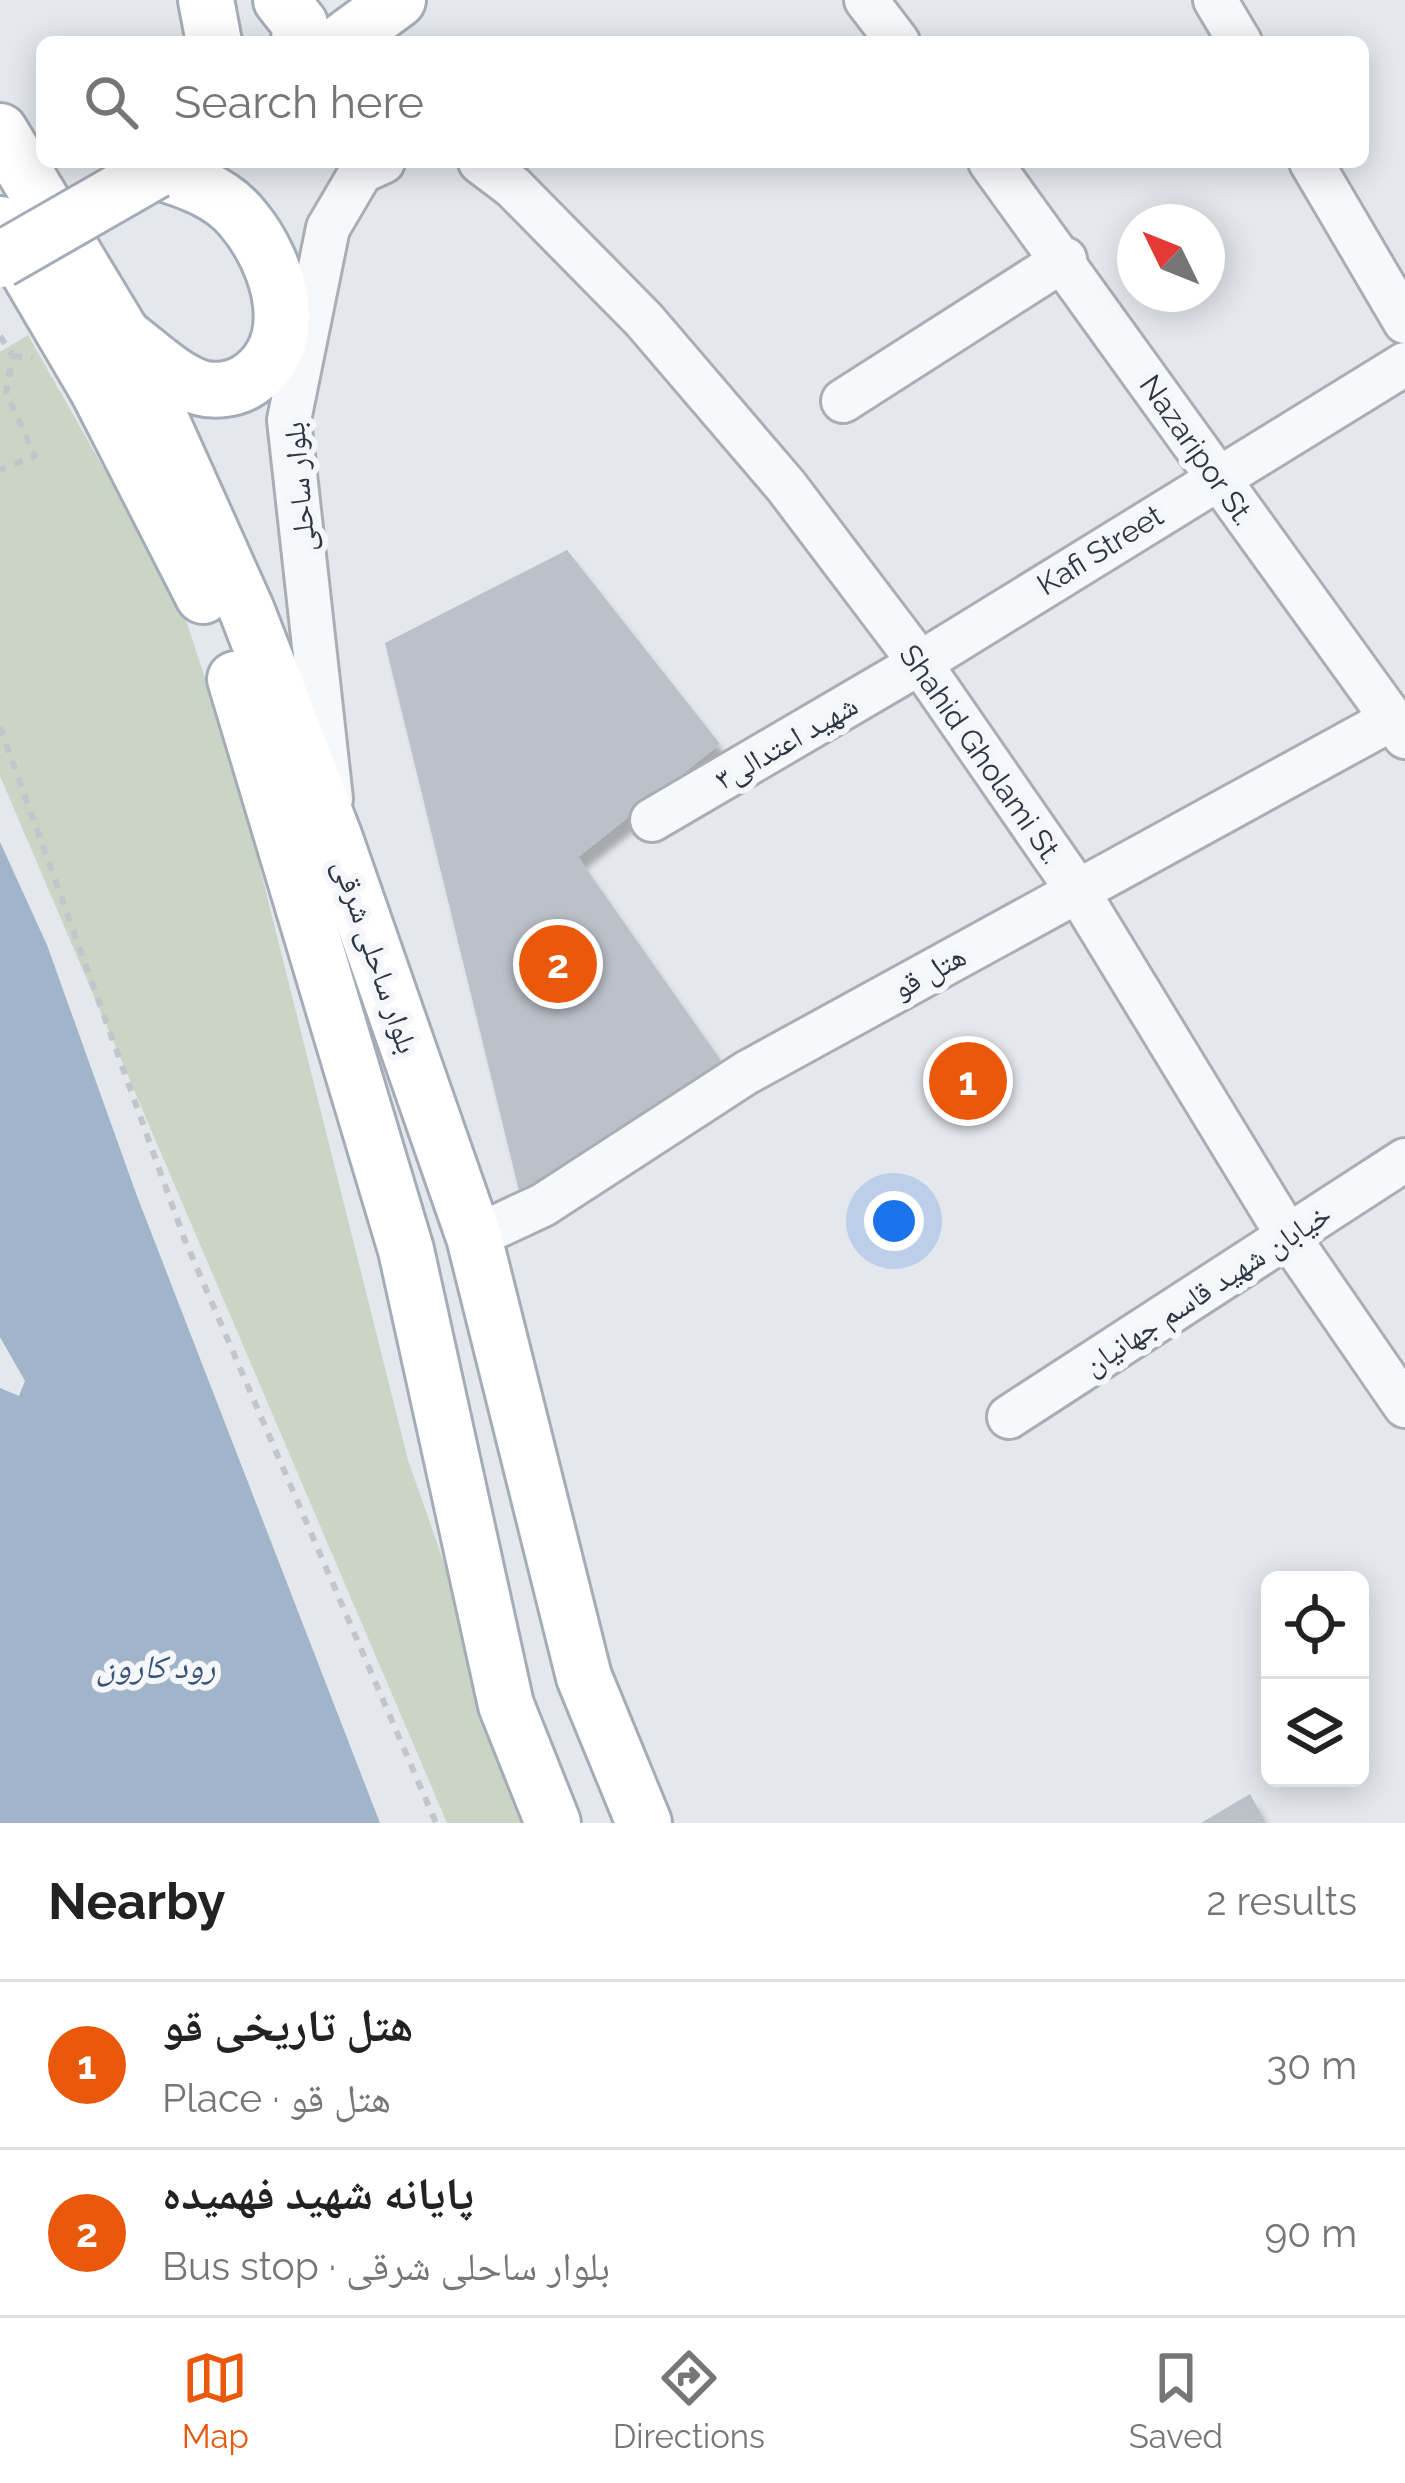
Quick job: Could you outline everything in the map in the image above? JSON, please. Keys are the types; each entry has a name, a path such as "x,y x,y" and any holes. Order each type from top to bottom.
{"main road":[{"path":"206,0 213,36"},
{"path":"281,0 300,24 299,36"},
{"path":"349,36 398,0"},
{"name":"بلوار ساحلی شرقی","path":"0,130 123,335 247,611 334,836 474,1237 584,1677 644,1823"},
{"path":"0,225 136,168"},
{"path":"0,260 138,168"},
{"path":"123,335 200,388 235,388 273,358 283,332 274,268 242,216 194,182 152,168"},
{"name":"بلوار ساحلی شرقی","path":"0,225 97,389 210,610 259,746 406,1250 506,1705 553,1823"},
{"path":"406,1250 474,1237"}],"street":[{"path":"866,0 893,36"},
{"path":"1215,0 1236,36"},
{"name":"بلوار ساحلی","path":"334,836 289,420 328,229 362,172 370,168"},
{"name":"Shahid Gholami St.","path":"488,168 513,187 644,320 785,486 920,663 1077,890 1288,1236 1405,1406"},
{"name":"Nazaripor St.","path":"995,168 1398,728"},
{"path":"1315,168 1405,322"},
{"path":"843,401 1065,260"},
{"name":"Kafi Street","path":"920,663 1405,364"},
{"name":"شهید اعتدالی۳","path":"652,820 920,663"},
{"name":"هتل قو","path":"474,1237 543,1204 746,1073 1077,890 1398,728"},
{"name":"خیابان شهید قاسم جهانیان","path":"1009,1417 1405,1160"}],"path":[{"path":"0,336 13,356 6,392 34,456 0,470"},
{"path":"0,727 184,1238 436,1823"}],"green space":[{"path":"28,335 181,605 237,776 408,1460 535,1823 447,1823 0,776 0,352"}],"water":[{"name":"رود کارون","path":"0,842 47,945 137,1196 380,1823 0,1823 0,1388 19,1396 25,1381 0,1337"}],"building":[{"path":"567,550 720,744 578,857 729,1072 522,1203 385,643"},
{"path":"1250,1794 1266,1823 1201,1823"}],"place":[{"name":"پایانه شهید فهمیده","path":"558,964"},
{"name":"هتل تاریخی قو","path":"968,1081"}]}
